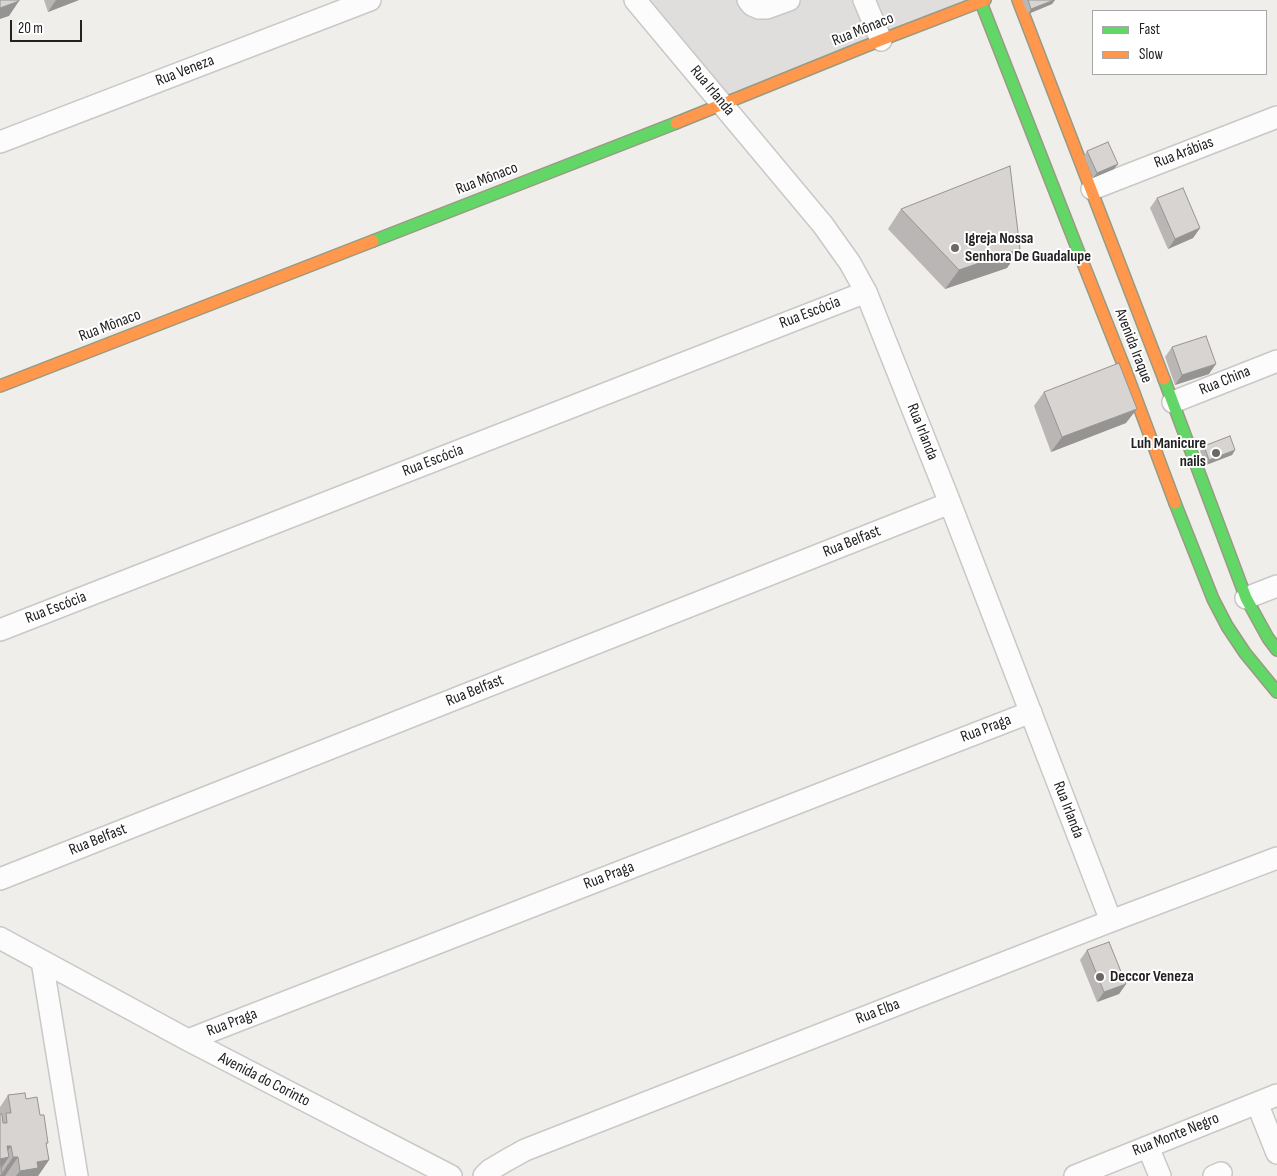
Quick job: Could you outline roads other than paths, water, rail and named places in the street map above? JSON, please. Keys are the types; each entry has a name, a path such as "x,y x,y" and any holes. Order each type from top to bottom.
{"street":[{"name":"Rua Veneza","path":"0,142 370,0"},
{"name":"Rua Irlanda","path":"636,0 823,225 850,263 866,292 950,503 1111,921"},
{"path":"748,0 752,5 766,8 789,0"},
{"path":"864,0 881,40"},
{"name":"Avenida Iraque","path":"1018,0 1092,189 1246,598 1268,638 1277,650"},
{"name":"Rua Mônaco","path":"0,386 724,105 881,40 982,1"},
{"name":"Avenida Iraque","path":"982,1 1126,369 1190,544 1227,626 1245,653 1277,692"},
{"name":"Rua Arábias","path":"1092,189 1277,117"},
{"name":"Rua Escócia","path":"0,630 866,292"},
{"name":"Rua China","path":"1173,402 1277,361"},
{"name":"Rua Belfast","path":"0,879 950,503"},
{"path":"1246,598 1277,586"},
{"name":"Rua Praga","path":"188,1040 1031,712"},
{"name":"Rua Elba","path":"484,1176 490,1170 525,1150 1277,858"},
{"name":"Avenida do Corinto","path":"0,938 188,1040 451,1176"},
{"path":"42,961 77,1176"},
{"name":"Rua Monte Negro","path":"1075,1176 1277,1095"},
{"path":"1257,1103 1277,1153"},
{"path":"1148,1147 1160,1176"}],"place":[{"name":"Igreja Nossa Senhora De Guadalupe","path":"955,248"},
{"name":"Luh Manicure nails","path":"1216,453"},
{"name":"Deccor Veneza","path":"1100,977"}]}
